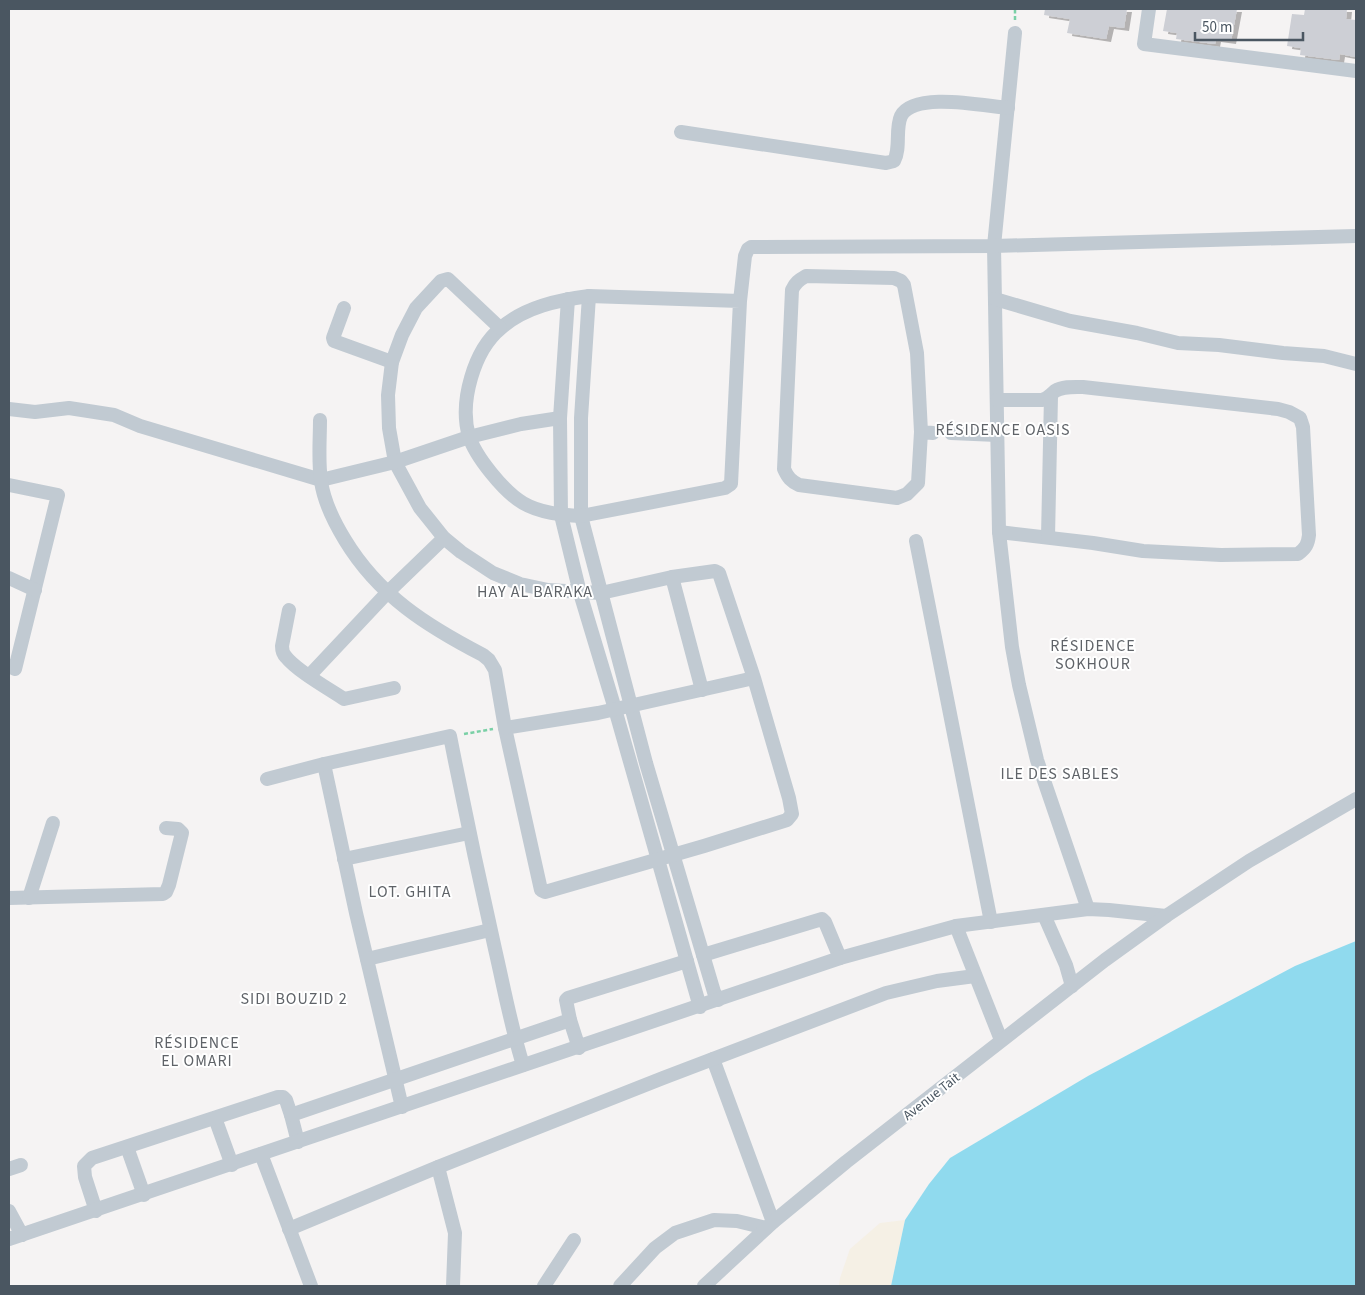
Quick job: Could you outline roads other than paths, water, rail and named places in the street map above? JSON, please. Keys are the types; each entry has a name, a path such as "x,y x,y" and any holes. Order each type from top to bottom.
{"street":[{"path":"1150,9 1144,44 1356,71"},
{"path":"1015,33 994,246 999,532 1012,647 1019,685 1037,760 1088,909"},
{"path":"681,132 886,163 894,161 897,156 900,117 906,110 916,104 946,101 1008,108"},
{"path":"740,301 589,296 544,304 526,312 500,328 474,367 468,390 466,416 469,437 482,460 507,490 523,503 562,515 581,516 725,488 731,484 740,301 745,256 751,247 994,246 1356,236"},
{"path":"806,276 816,276 894,278 901,281 904,285 917,353 927,433 918,483 907,494 897,498 799,485 787,477 784,469 792,290 800,279 806,276"},
{"path":"320,420 321,480 328,508 352,552 372,579 387,593 424,621 483,655 489,660 495,670 505,728 539,887 542,892 787,820 792,814 789,798 754,678 719,573 715,571 672,578 601,593 548,590 520,584 477,564 444,538 420,508 394,462 389,428 388,403 392,362 402,335 416,308 445,279 451,280 500,328"},
{"path":"589,296 582,418 581,516 630,705 673,855 718,1000"},
{"path":"568,299 560,418 562,515 580,592 700,1007"},
{"path":"995,299 1070,321 1137,332 1178,343 1220,344 1283,353 1324,356 1356,364"},
{"path":"344,308 333,338 334,341 392,362"},
{"path":"996,400 1042,400 1062,388 1083,387 1278,409 1295,415 1300,418 1303,427 1308,535 1307,545 1298,554 1220,555 1143,551 999,532"},
{"path":"1048,537 1051,396"},
{"path":"9,409 35,412 69,408 114,415 140,426 321,480 394,462 469,437 521,424 560,418"},
{"path":"951,433 997,435"},
{"path":"9,486 58,495 15,669 9,666"},
{"path":"309,676 387,593 444,538"},
{"path":"916,541 990,922"},
{"path":"9,578 35,590"},
{"path":"672,578 702,690"},
{"path":"289,610 282,646 283,652 290,662 344,699 394,688"},
{"path":"505,728 556,721 754,678"},
{"path":"267,779 324,764 450,736 490,930 515,1040 523,1065"},
{"path":"324,764 344,859 402,1107"},
{"name":"Avenue Tait","path":"704,1286 770,1225 846,1162 1072,986 1166,916 1249,861 1356,799"},
{"path":"29,898 53,824"},
{"path":"9,898 163,894 169,885 182,833 178,829 166,828"},
{"path":"344,859 469,833"},
{"path":"9,1240 840,958 956,926 1088,909 1166,916"},
{"path":"1044,915 1063,958 1072,986"},
{"path":"703,955 822,920 825,922 840,958"},
{"path":"956,926 1001,1040"},
{"path":"367,959 490,930"},
{"path":"579,1048 570,1020 566,1000 568,998 686,962"},
{"path":"289,1229 438,1167 886,993 937,981 975,976"},
{"path":"291,1115 570,1020"},
{"path":"620,1286 656,1248 675,1233 714,1220 770,1225 713,1059"},
{"path":"96,1211 85,1177 84,1166 92,1158 278,1097 283,1097 286,1100 298,1142"},
{"path":"215,1118 232,1165"},
{"path":"127,1147 144,1195"},
{"path":"262,1154 311,1286"},
{"path":"438,1167 455,1233 453,1286"},
{"path":"9,1211 22,1235"},
{"path":"544,1286 574,1240"}],"water":[{"path":"1356,941 1356,1286 891,1286 905,1220 929,1184 950,1158 1088,1076 1295,966"}],"district":[{"name":"RÉSIDENCE OASIS","path":"1003,429"},
{"name":"HAY AL BARAKA","path":"535,591"},
{"name":"RÉSIDENCE SOKHOUR","path":"1093,654"},
{"name":"ILE DES SABLES","path":"1060,773"},
{"name":"LOT. GHITA","path":"410,891"},
{"name":"SIDI BOUZID 2","path":"294,998"},
{"name":"RÉSIDENCE EL OMARI","path":"197,1051"}]}
